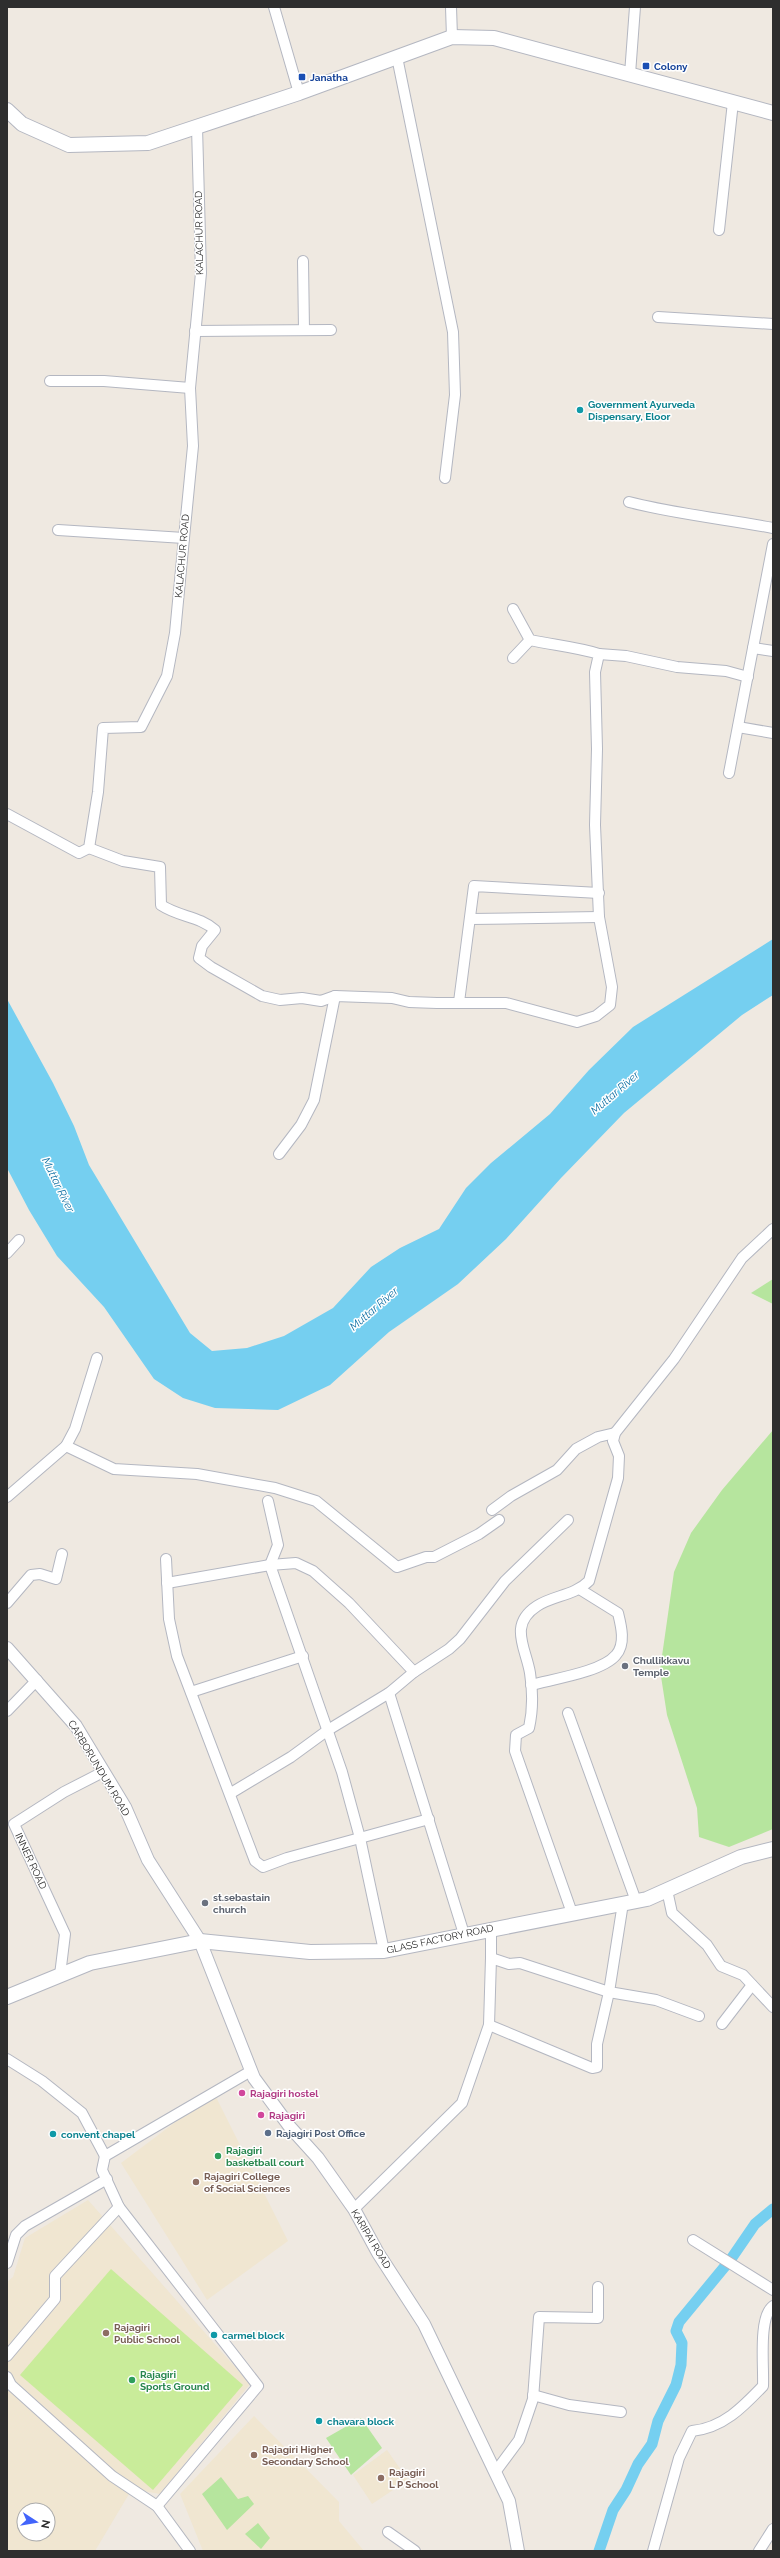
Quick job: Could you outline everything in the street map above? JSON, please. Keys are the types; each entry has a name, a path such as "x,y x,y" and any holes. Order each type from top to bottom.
{"main road":[{"path":"7,110 22,124 69,145 148,143 300,93 452,37 494,38 773,113"},
{"name":"GLASS FACTORY ROAD","path":"7,1997 90,1963 200,1941 310,1952 384,1951 491,1928 630,1902 667,1890 741,1857 773,1849"}],"street":[{"path":"274,7 300,93"},
{"path":"451,7 452,37"},
{"path":"630,74 635,7"},
{"path":"397,57 453,332 455,395 445,478"},
{"path":"719,230 733,102"},
{"name":"KALACHUR ROAD","path":"89,848 98,792 103,728 142,727 167,676 175,633 192,446 190,388 201,273 197,127"},
{"path":"303,261 304,330"},
{"path":"658,317 773,324"},
{"path":"195,331 331,330"},
{"path":"50,381 104,381 190,388"},
{"path":"629,502 666,511 698,514 773,528"},
{"path":"58,530 184,538"},
{"path":"729,773 773,544"},
{"path":"513,609 530,640 551,645 572,646 599,654 626,656 677,667 726,671 748,677"},
{"path":"513,658 530,640"},
{"path":"753,648 773,651"},
{"path":"7,814 79,853 89,848 110,857 160,868 162,905 173,913 204,920 215,930 202,946 199,958 225,976 262,996 280,1000 302,998 321,1001 335,996 392,998 408,1002 506,1003 577,1022 596,1016 610,1004 612,987 599,917 596,825 597,750 595,672 599,654"},
{"path":"738,727 773,733"},
{"path":"459,1002 468,928 471,919 474,886 599,892"},
{"path":"471,919 599,917"},
{"path":"279,1154 301,1125 314,1100 335,996"},
{"path":"572,1913 515,1751 516,1735 529,1728 533,1710 530,1672 521,1636 522,1621 537,1606 580,1590 589,1581 618,1478 619,1456 613,1441 615,1433 674,1359 742,1258 773,1229"},
{"path":"7,1253 19,1240"},
{"path":"7,1497 66,1446 75,1429 97,1358"},
{"path":"492,1510 511,1496 557,1470 576,1449 598,1437 615,1433"},
{"path":"66,1446 114,1469 197,1474 275,1488 316,1501 397,1567 426,1557 434,1557 479,1534 499,1520"},
{"path":"268,1501 278,1545 270,1565 303,1656 342,1772 360,1838 384,1951"},
{"path":"231,1793 291,1757 328,1730 389,1693 414,1672 449,1649 460,1639 505,1581 568,1520"},
{"path":"7,1603 31,1575 40,1574 56,1579 62,1554"},
{"path":"166,1558 169,1619 177,1656 231,1793 255,1861 263,1867 287,1858 429,1819"},
{"path":"167,1583 270,1565 296,1563 313,1571 349,1603 414,1672"},
{"path":"531,1685 594,1668 617,1654 621,1643 622,1627 618,1613 580,1590"},
{"name":"CARBORUNDUM ROAD","path":"7,1648 37,1680 76,1726 125,1807 148,1860 200,1941"},
{"path":"191,1692 303,1656"},
{"path":"7,1711 37,1680"},
{"path":"389,1693 464,1934"},
{"path":"489,2025 592,2068 597,2067 597,2044 630,1902 568,1713"},
{"name":"INNER ROAD","path":"60,1975 65,1934 14,1824 64,1792 104,1772"},
{"path":"667,1890 672,1913 706,1945 721,1966 743,1975 773,2006"},
{"path":"354,2209 458,2109 489,2025 491,1928"},
{"name":"KARIPAI ROAD","path":"200,1941 251,2071 290,2127 318,2158 354,2209 378,2253 434,2342 509,2501 518,2551"},
{"path":"491,1958 509,1964 520,1964 609,1992 656,2000 699,2016"},
{"path":"722,2024 752,1985"},
{"path":"7,2059 42,2081 82,2113 105,2156 102,2170 120,2207 258,2386 157,2506"},
{"path":"105,2156 251,2071"},
{"path":"7,2263 16,2235 25,2226 106,2179"},
{"path":"7,2356 55,2299 55,2276 120,2207"},
{"path":"693,2240 773,2290"},
{"path":"496,2471 519,2440 534,2395 539,2317 598,2318 598,2287"},
{"path":"653,2551 679,2458 692,2431 706,2430 738,2413 763,2386 763,2324 767,2311 773,2306"},
{"path":"7,2377 11,2385 112,2476 157,2506 190,2551"},
{"path":"534,2395 569,2405 621,2412"},
{"path":"759,2551 773,2529"},
{"path":"388,2532 415,2551"}],"shaded area":[{"name":"Rajagiri College of Social Sciences","path":"214,2093 288,2241 207,2300 121,2163"},
{"name":"Rajagiri Public School","path":"88,2200 250,2384 160,2494 132,2489 95,2551 7,2551 7,2282 13,2277 25,2238"},
{"name":"Rajagiri Higher Secondary School","path":"254,2416 339,2502 339,2521 364,2551 203,2551 180,2494"},
{"name":"Rajagiri L P School","path":"387,2450 408,2480 372,2504 353,2475"}],"green space":[{"path":"773,1279 773,1304 751,1293"},
{"path":"773,1430 773,1829 729,1847 699,1837 697,1808 667,1715 660,1670 674,1572 691,1533 722,1490"},
{"name":"Rajagiri Sports Ground","path":"111,2269 243,2385 153,2490 20,2375"},
{"path":"361,2418 382,2448 351,2475 326,2438"},
{"path":"221,2477 238,2499 248,2496 254,2504 227,2530 202,2494"},
{"path":"258,2523 270,2538 261,2549 245,2534"}],"water":[{"name":"Muttar River","path":"773,939 773,995 742,1015 624,1113 561,1178 506,1239 458,1284 389,1332 330,1385 278,1410 215,1408 183,1398 154,1379 104,1307 57,1256 29,1210 7,1168 7,999 53,1083 74,1126 89,1165 190,1333 212,1351 247,1348 284,1336 333,1308 371,1267 400,1248 439,1229 466,1188 491,1163 550,1114 589,1070 633,1027"}],"waterway":[{"path":"599,2551 613,2510 626,2490 638,2464 652,2444 658,2421 676,2385 681,2365 682,2343 676,2331 679,2322 731,2259 755,2224 773,2209"}],"place":[{"name":"Colony","path":"646,66"},
{"name":"Janatha","path":"302,77"},
{"name":"Government Ayurveda Dispensary, Eloor","path":"580,410"},
{"name":"Chullikkavu Temple","path":"625,1666"},
{"name":"st.sebastain church","path":"205,1903"},
{"name":"Rajagiri hostel","path":"242,2093"},
{"name":"Rajagiri","path":"261,2115"},
{"name":"Rajagiri Post Office","path":"268,2133"},
{"name":"convent chapel","path":"53,2134"},
{"name":"Rajagiri basketball court","path":"218,2156"},
{"name":"Rajagiri College of Social Sciences","path":"196,2182"},
{"name":"Rajagiri Public School","path":"106,2333"},
{"name":"carmel block","path":"214,2335"},
{"name":"Rajagiri Sports Ground","path":"132,2380"},
{"name":"chavara block","path":"319,2421"},
{"name":"Rajagiri Higher Secondary School","path":"254,2455"},
{"name":"Rajagiri L P School","path":"381,2478"}]}
